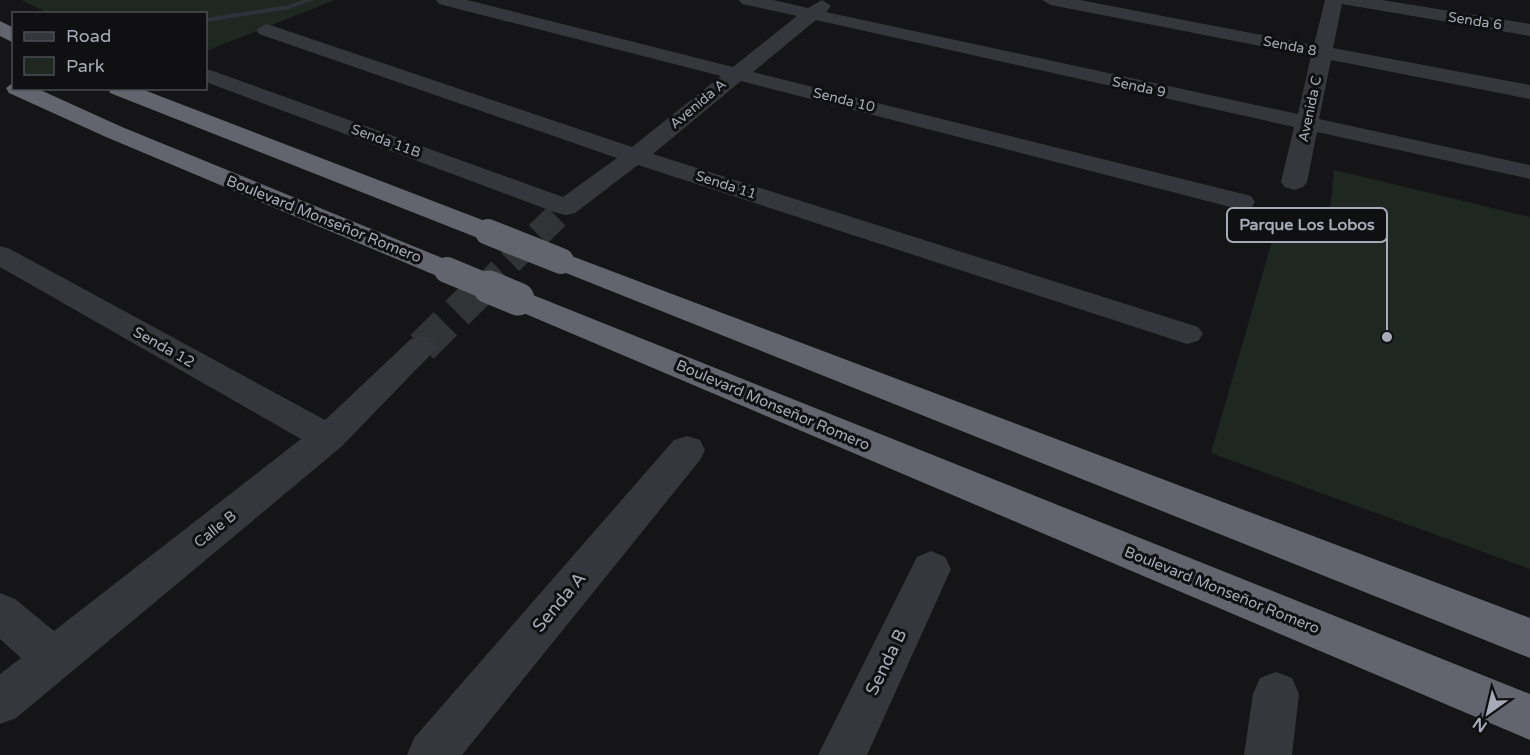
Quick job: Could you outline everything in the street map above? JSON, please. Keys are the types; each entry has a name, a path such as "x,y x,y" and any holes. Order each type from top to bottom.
{"highway":[{"path":"0,27 12,37"},
{"name":"Boulevard Monseñor Romero","path":"20,90 114,132 1530,717"},
{"path":"123,90 1530,638"}],"street":[{"name":"Senda 10","path":"446,0 1242,202"},
{"name":"Senda 9","path":"748,0 1530,172"},
{"name":"Avenida A","path":"566,207 636,156 736,73 830,0"},
{"name":"Senda 8","path":"1051,0 1530,92"},
{"name":"Avenida C","path":"1294,182 1334,0"},
{"name":"Senda 6","path":"1349,0 1530,30"},
{"name":"Senda 11","path":"266,30 636,156 1187,334"},
{"name":"Senda 11B","path":"207,75 566,207"},
{"name":"Senda 12","path":"0,255 328,438"},
{"name":"Calle B","path":"0,702 328,438 422,347"},
{"name":"Senda A","path":"431,755 687,450"},
{"name":"Senda B","path":"842,755 931,569"},
{"path":"0,612 53,658"},
{"path":"1268,755 1276,694"}],"green space":[{"path":"21,0 335,0 207,51 207,12 46,12"},
{"path":"1334,170 1530,217 1530,569 1211,453 1281,210 1329,221"}],"waterway":[{"path":"207,20 289,7 310,0"}],"tunnel":[{"path":"482,289 566,207"},
{"path":"422,347 483,287"}],"place":[{"name":"Parque Los Lobos","path":"1387,337"}]}
